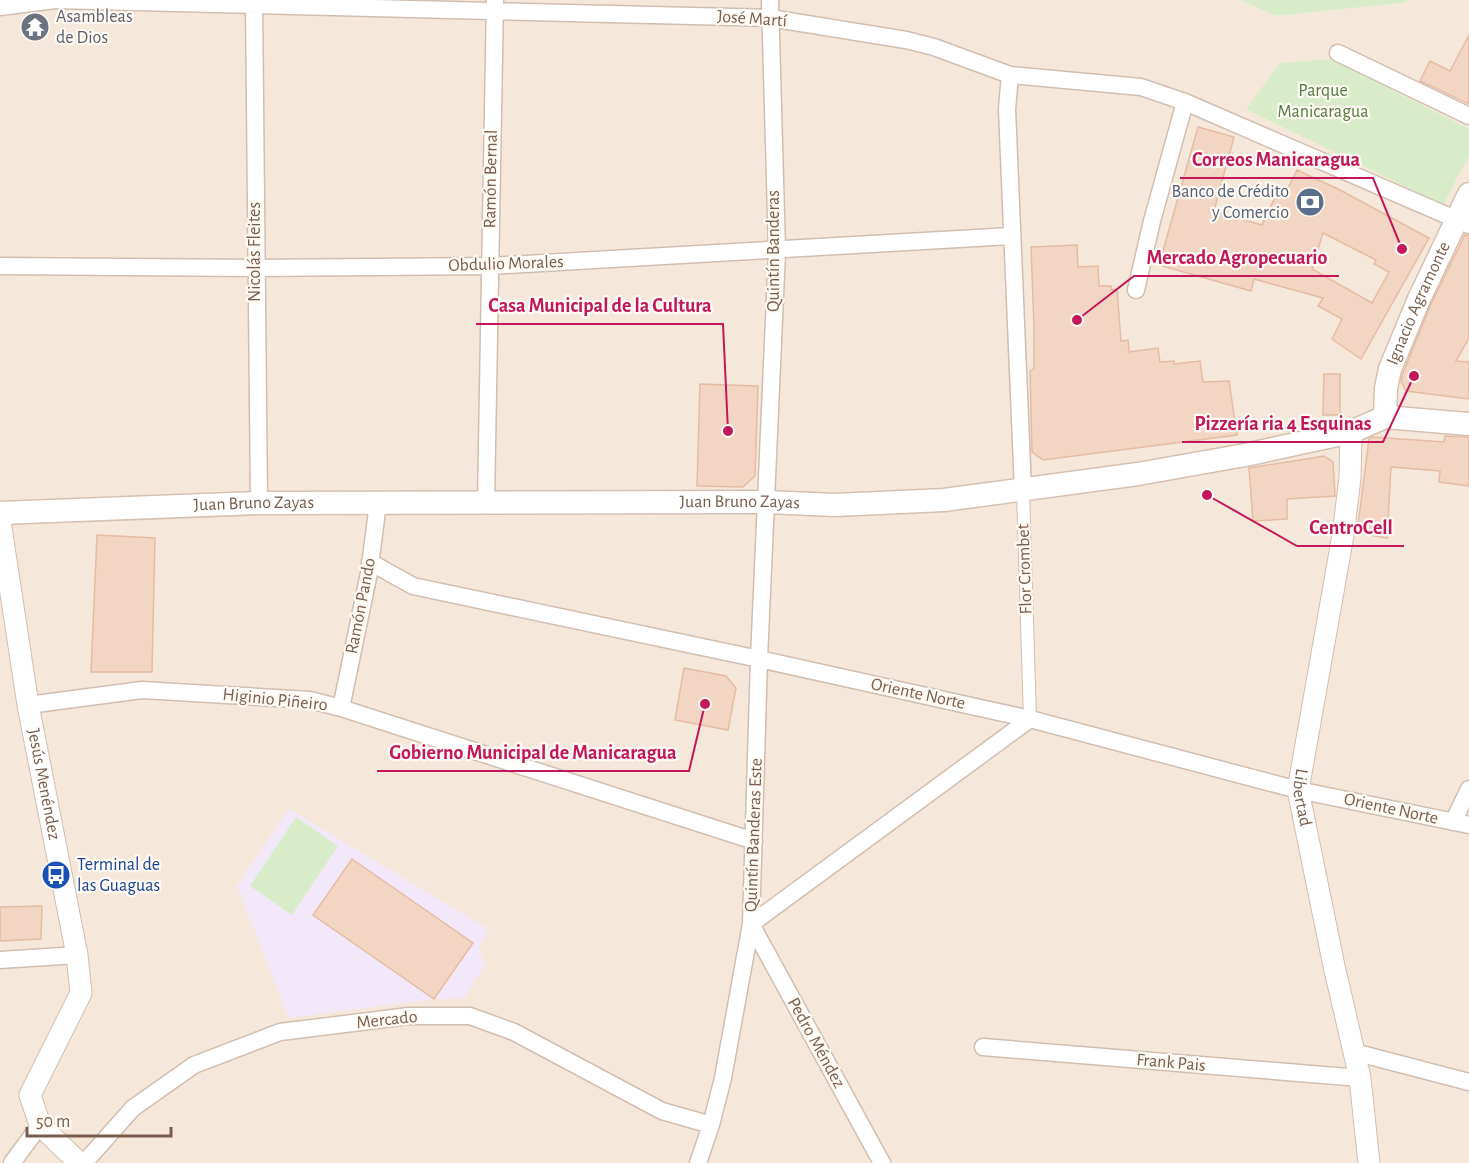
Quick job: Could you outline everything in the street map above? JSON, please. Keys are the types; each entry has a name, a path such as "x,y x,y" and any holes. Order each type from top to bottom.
{"main road":[{"name":"Ignacio Agramonte","path":"1385,417 1386,388 1390,369 1419,299 1463,222 1469,194"},
{"name":"Juan Bruno Zayas","path":"0,513 258,504 767,502 835,505 944,500 1138,474 1245,456 1351,432 1385,417 1469,424"}],"street":[{"name":"José Martí","path":"0,7 55,0 494,6 770,18 906,40 934,47 1010,75 1141,87 1185,102 1463,222"},
{"name":"Quintín Banderas","path":"767,502 777,251 770,0"},
{"name":"Nicolás Fleites","path":"254,3 258,504"},
{"name":"Ramón Bernal","path":"486,502 494,6"},
{"path":"1338,53 1469,116"},
{"name":"Flor Crombet","path":"1010,75 1007,109 1030,719"},
{"path":"1136,290 1152,221 1185,102"},
{"name":"Obdulio Morales","path":"0,266 255,268 490,266 1011,236"},
{"name":"Libertad","path":"1351,432 1350,478 1343,535 1298,790 1334,966 1360,1078 1370,1163"},
{"name":"Quintín Banderas Este","path":"699,1163 723,1078 751,924 759,659 767,502"},
{"name":"Ramón Pando","path":"341,708 370,562 378,503"},
{"name":"Jesús Menéndez","path":"0,521 28,705 77,955 81,993 30,1095 40,1125 79,1163"},
{"name":"Oriente Norte","path":"370,562 412,586 1030,719 1298,790 1461,823"},
{"name":"Higinio Piñeiro","path":"28,705 141,690 310,700 754,841"},
{"path":"751,924 1030,719"},
{"path":"1461,823 1469,789"},
{"name":"Pedro Méndez","path":"751,924 882,1163"},
{"path":"0,960 77,955"},
{"name":"Mercado","path":"84,1163 133,1108 194,1065 280,1032 409,1016 470,1016 514,1032 662,1112 711,1125"},
{"name":"Frank Pais","path":"982,1047 1360,1078"},
{"path":"1354,1052 1469,1082"},
{"path":"12,1163 40,1125"}],"shaded area":[{"path":"0,0 1240,0 1276,16 1402,3 1410,0 1469,0 1469,1163 0,1163"},
{"path":"289,809 488,929 479,947 485,965 464,998 434,999 289,1018 237,886"}],"green space":[{"path":"1240,0 1410,0 1402,3 1276,16"},
{"name":"Parque Manicaragua","path":"1330,59 1469,129 1469,155 1443,205 1246,109 1280,63"},
{"path":"296,817 338,846 292,915 250,886"}],"building":[{"path":"1469,35 1469,104 1420,81 1430,61 1450,71"},
{"path":"1198,127 1234,137 1214,211 1262,225 1278,191 1285,194 1297,170 1340,190 1429,238 1361,359 1332,339 1342,319 1318,306 1323,298 1254,279 1251,291 1159,265","holes":["1323,233 1376,260 1374,264 1389,272 1372,303 1312,269"]},
{"path":"1465,235 1469,235 1469,338 1456,361 1469,362 1469,399 1406,391 1401,381 1403,373 1431,304"},
{"path":"1077,245 1078,267 1098,266 1099,286 1111,286 1111,290 1117,289 1121,341 1128,340 1129,352 1158,348 1160,362 1174,361 1174,364 1200,361 1203,382 1229,381 1237,435 1043,460 1032,452 1030,371 1034,369 1034,326 1031,247"},
{"path":"1324,374 1340,374 1340,415 1323,415"},
{"path":"700,384 758,386 755,476 743,487 697,486"},
{"path":"1445,436 1469,437 1469,486 1439,482 1440,471 1391,467 1387,538 1357,533 1369,439 1372,437 1444,442"},
{"path":"1324,456 1333,462 1335,496 1287,499 1287,519 1253,521 1249,468"},
{"path":"97,535 155,538 152,672 91,672"},
{"path":"684,668 726,676 736,688 728,730 675,720"},
{"path":"352,859 473,943 434,999 313,915"},
{"path":"42,906 41,939 0,941 0,907"}],"place":[{"name":"Asambleas de Dios","path":"35,27"},
{"name":"Banco de Crédito y Comercio","path":"1310,202"},
{"name":"Correos Manicaragua","path":"1402,249"},
{"name":"Mercado Agropecuario","path":"1077,320"},
{"name":"Pizzería ria 4 Esquinas","path":"1414,376"},
{"name":"Casa Municipal de la Cultura","path":"728,431"},
{"name":"CentroCell","path":"1207,495"},
{"name":"Gobierno Municipal de Manicaragua","path":"705,704"},
{"name":"Terminal de las Guaguas","path":"56,875"}]}
